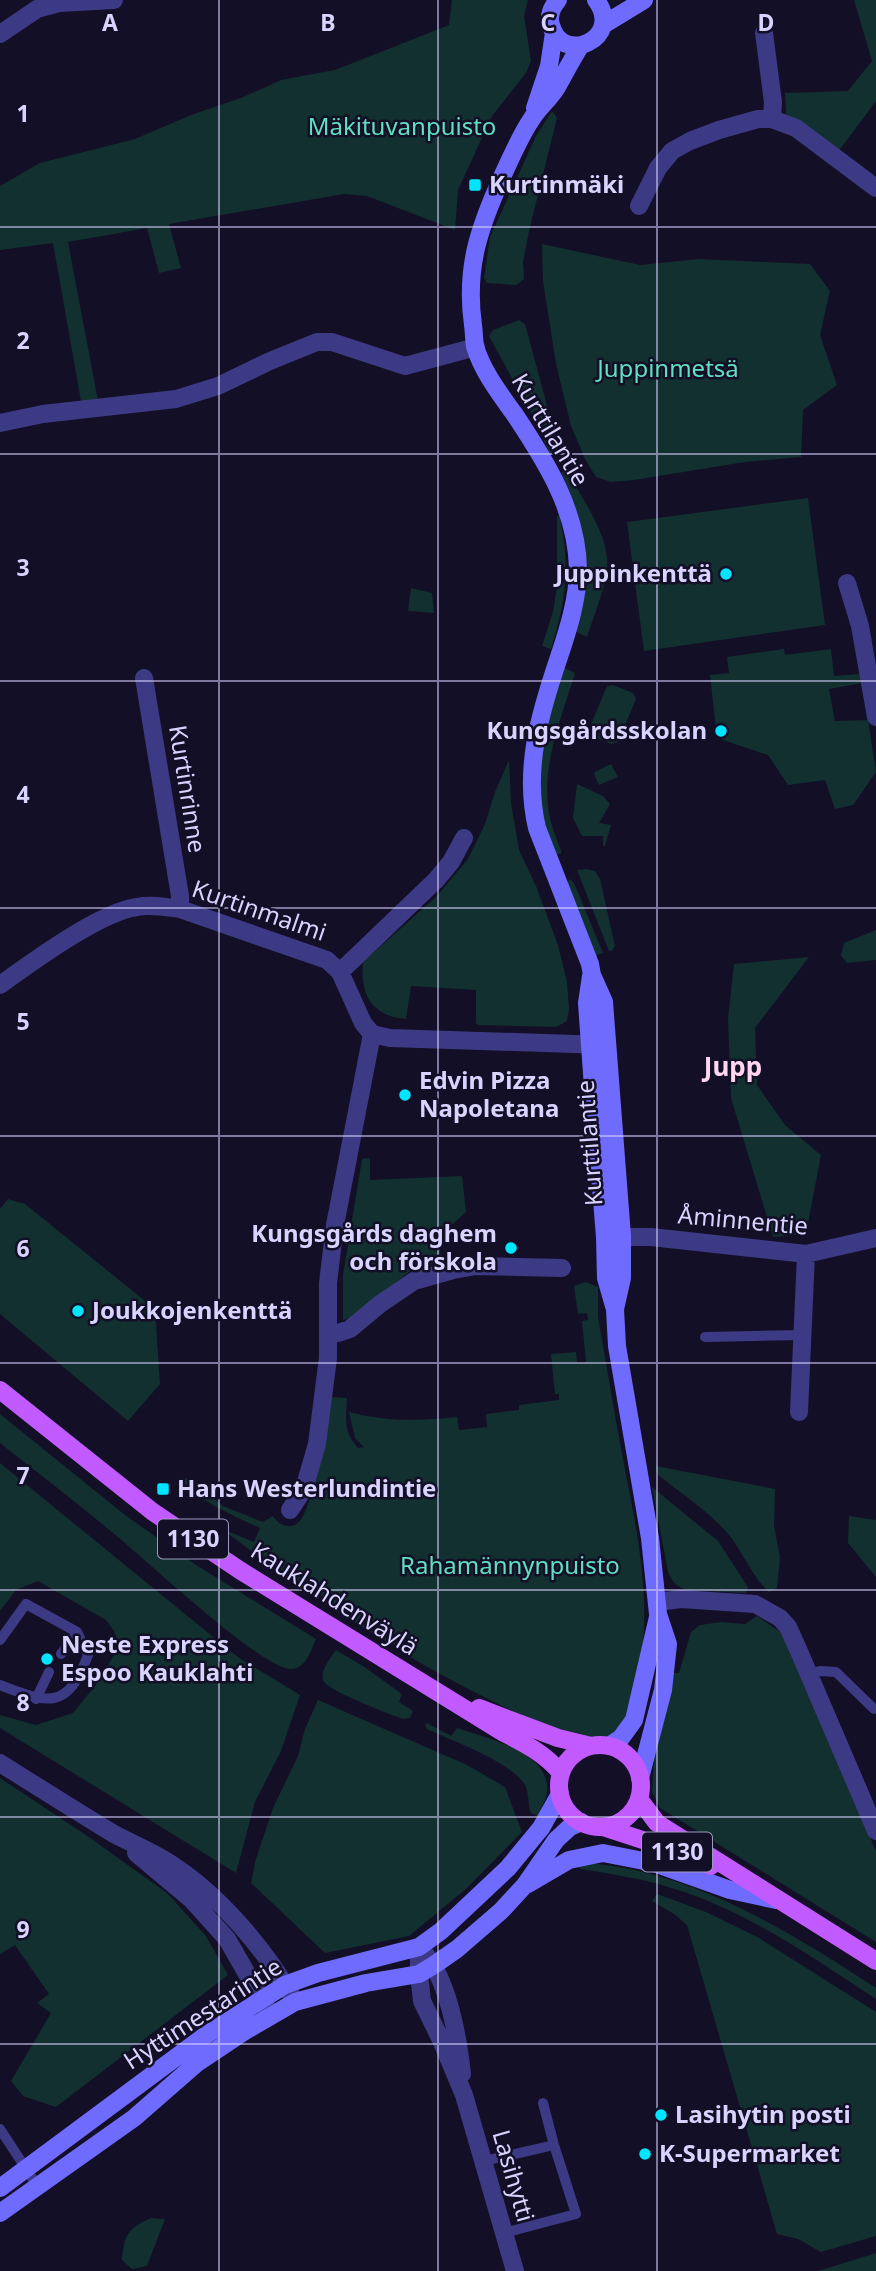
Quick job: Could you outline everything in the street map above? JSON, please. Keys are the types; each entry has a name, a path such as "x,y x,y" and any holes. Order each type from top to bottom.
{"main road":[{"name":"Kauklahdenväylä","path":"0,1390 153,1512 241,1571 544,1756 561,1773"},
{"name":"Kauklahdenväylä","path":"443,1694 558,1738 600,1746"},
{"path":"581,1822 567,1811 560,1794 561,1773 572,1755 600,1746"},
{"name":"1130","path":"600,1746 622,1752 631,1759 640,1778 639,1799 629,1815 603,1827"},
{"name":"1130","path":"639,1799 657,1823 876,1961"},
{"name":"1130","path":"581,1822 667,1848 749,1882"}],"street":[{"path":"0,34 12,27 22,8 37,9 59,3 114,0"},
{"path":"596,0 603,15 603,24"},
{"name":"Kurttilantie","path":"532,118 556,88 581,46 595,38 603,24 644,0"},
{"name":"Kurttilantie","path":"555,2 550,20 554,33 549,66 532,118 511,157 477,238 470,294 475,346 491,379 537,449 566,503 576,537 578,572 574,604 533,752 532,806 537,828 592,975 587,1003 599,1045 614,1236 622,1278 615,1309 617,1346 642,1459 658,1608 668,1644 663,1690 640,1778"},
{"path":"554,33 566,44 581,46"},
{"path":"764,33 773,102 772,119"},
{"path":"639,206 658,168 672,151 690,141 758,119 772,119 796,128 876,188"},
{"path":"0,423 43,414 176,399 218,386 317,342 332,342 405,366 475,346"},
{"path":"847,583 860,626 876,717"},
{"name":"Kurtinrinne","path":"144,678 180,909"},
{"path":"340,972 436,880 451,862 464,838"},
{"name":"Kurtinmalmi","path":"0,985 99,920 118,911 155,905 180,909 327,960 340,972 363,1023 372,1034"},
{"path":"290,1510 304,1489 317,1444 328,1358 328,1283 335,1225 372,1034 390,1038 599,1045"},
{"name":"Åminnentie","path":"614,1236 806,1254 876,1238"},
{"path":"799,1412 806,1254"},
{"path":"328,1332 338,1333 350,1329 414,1281 453,1270 476,1266 562,1268"},
{"path":"658,1608 681,1599 755,1604 780,1618 788,1627 876,1831"},
{"name":"Kurttilantie","path":"600,1746 629,1729 638,1710 658,1608"},
{"path":"0,1763 115,1834 170,1863 205,1889 234,1918 285,1984 295,2002"},
{"name":"Hyttimestarintie","path":"0,2188 206,2035 285,1984 419,1947 441,1931 508,1868 541,1828 560,1794"},
{"name":"Hyttimestarintie","path":"0,2213 134,2118 197,2063 295,2002 426,1969 457,1949 525,1885 556,1840 570,1827 581,1822"},
{"path":"115,1834 191,1899 228,1939 271,2016"},
{"name":"Hyttimestarintie","path":"525,1885 569,1860 603,1853 654,1863 730,1890 780,1901"},
{"name":"Lasihytti","path":"419,1947 426,1969 422,2001 464,2095 515,2271"}],"lane":[{"path":"705,1337 803,1335"},
{"path":"0,1640 26,1604 77,1632 88,1655 79,1679 59,1698 36,1699 0,1685"},
{"path":"61,1654 77,1632"},
{"path":"809,1674 820,1671 836,1672 874,1709"},
{"path":"36,1699 49,1672"},
{"path":"504,2232 576,2214 543,2103"},
{"path":"0,2129 38,2187"},
{"path":"484,2161 554,2145"}],"green space":[{"name":"Mäkituvanpuisto","path":"452,0 528,0 524,16 531,61 526,73 492,116 458,190 455,230 367,196 344,194 169,224 181,268 159,273 147,228 68,242 98,401 81,401 53,243 0,250 0,186 40,163 135,139 281,80 335,70 449,25"},
{"path":"854,0 876,0 876,101 838,152 786,114 785,93 848,91 872,61"},
{"path":"552,111 557,118 529,231 523,262 524,279 516,285 487,283 484,278 490,237 536,136"},
{"name":"Juppinmetsä","path":"542,244 640,265 699,259 810,264 830,291 820,335 837,385 803,410 801,457 745,462 634,480 611,482 596,477 571,426 556,364 543,281"},
{"path":"519,320 525,324 561,448 558,454 550,454 489,336 493,330"},
{"path":"566,470 594,518 607,557 604,586 587,637 575,631 581,528 561,472"},
{"name":"Juppinkenttä","path":"808,498 825,625 644,651 627,522"},
{"path":"559,515 566,566 563,598 551,649 542,646 553,612 557,587"},
{"path":"411,588 432,593 434,613 408,611"},
{"path":"784,649 785,655 831,649 834,676 861,674 862,683 829,689 835,721 868,720 876,772 853,805 835,809 825,780 788,785 768,755 717,738 710,675 729,673 727,657"},
{"path":"563,667 575,673 549,765 548,803 551,822 562,853 555,855 539,802 543,736"},
{"path":"613,685 633,693 636,699 618,742 611,744 592,736 589,729 607,686"},
{"path":"509,760 511,803 519,850 558,945 567,982 567,1021 556,1027 478,1025 476,990 411,986 406,1019 385,1014 377,1009 366,994 363,962 437,896 468,859 485,824"},
{"path":"611,764 618,777 599,785 595,772"},
{"path":"577,784 603,796 610,804 599,823 611,825 605,846 603,836 582,836 573,818"},
{"path":"577,870 595,871 600,879 615,946 612,951 609,951"},
{"path":"570,879 603,953 596,955 568,887"},
{"path":"876,930 876,960 847,963 841,955 844,943"},
{"path":"809,957 755,1028 757,1085 785,1125 821,1155 806,1234 773,1237 731,1098 728,1019 734,964"},
{"path":"370,1158 370,1180 462,1176 466,1212 439,1236 441,1263 415,1267 353,1317 343,1320 343,1275 362,1159"},
{"name":"Joukkojenkenttä","path":"8,1199 25,1204 155,1309 160,1384 128,1421 0,1314 0,1209"},
{"name":"Rahamännynpuisto","path":"586,1282 598,1287 598,1317 638,1542 644,1598 642,1653 630,1705 615,1732 600,1738 583,1737 559,1730 470,1690 323,1603 323,1597 282,1573 220,1528 254,1542 260,1528 201,1498 182,1485 181,1477 191,1480 223,1506 263,1522 273,1516 284,1525 293,1526 300,1521 310,1498 331,1397 347,1398 348,1431 358,1448 364,1447 355,1438 349,1412 403,1420 457,1417 459,1430 487,1427 486,1414 519,1410 519,1405 559,1400 559,1394 555,1394 551,1354 576,1352 577,1363 586,1362 582,1321 588,1320 587,1313 578,1314 574,1286"},
{"path":"0,1414 125,1515 196,1565 316,1639 304,1663 290,1669 275,1664 202,1610 99,1521 0,1443"},
{"path":"0,1463 239,1658 300,1695 281,1751 255,1802 236,1873 0,1728 0,1715 36,1725 73,1713 103,1676 119,1644 106,1620 38,1581 16,1590 0,1611"},
{"path":"656,1466 775,1489 774,1526 780,1557 777,1588 769,1592 762,1585 721,1526 657,1474"},
{"path":"652,1487 718,1541 748,1587 746,1593 686,1590 675,1583 668,1572"},
{"path":"849,1516 876,1520 876,1577 848,1543"},
{"path":"757,1616 782,1633 876,1851 876,1942 660,1808 652,1792 654,1759 673,1673 679,1673 691,1632 700,1625 721,1622 745,1624"},
{"path":"336,1650 402,1694 399,1702 413,1711 410,1718 403,1719 327,1685 323,1680 323,1672"},
{"path":"318,1700 467,1765 505,1787 522,1832 467,1888 409,1936 325,1953 251,1883 273,1808 298,1756 305,1729"},
{"path":"427,1723 451,1736 457,1728 496,1741 535,1762 543,1772 547,1784 545,1800 538,1816 531,1813 528,1793 515,1774 478,1752 427,1729"},
{"path":"0,1778 167,1893 206,1936 228,1975 56,2107 23,2096 11,2081 51,2013 37,2003 49,1994 15,1945 0,1954"},
{"path":"588,1863 666,1878 739,1908 809,1946 876,1988 876,1999 779,1937 728,1910 663,1885 581,1869 575,1865"},
{"path":"657,1894 706,1912 759,1938 876,2012 876,2236 821,2252 798,2239 777,2234 687,1925 652,1901"},
{"path":"151,2218 165,2219 147,2266 132,2269 122,2260 126,2238 137,2225"},
{"path":"876,2253 876,2271 818,2271"}],"place":[{"name":"Kurtinmäki","path":"475,185"},
{"name":"Juppinkenttä","path":"726,574"},
{"name":"Kungsgårdsskolan","path":"721,731"},
{"name":"Edvin Pizza Napoletana","path":"405,1095"},
{"name":"Kungsgårds daghem och förskola","path":"511,1248"},
{"name":"Joukkojenkenttä","path":"78,1311"},
{"name":"Hans Westerlundintie","path":"163,1489"},
{"name":"Neste Express Espoo Kauklahti","path":"47,1659"},
{"name":"Lasihytin posti","path":"661,2115"},
{"name":"K-Supermarket","path":"645,2154"}],"district":[{"name":"Jupp","path":"733,1067"}]}
